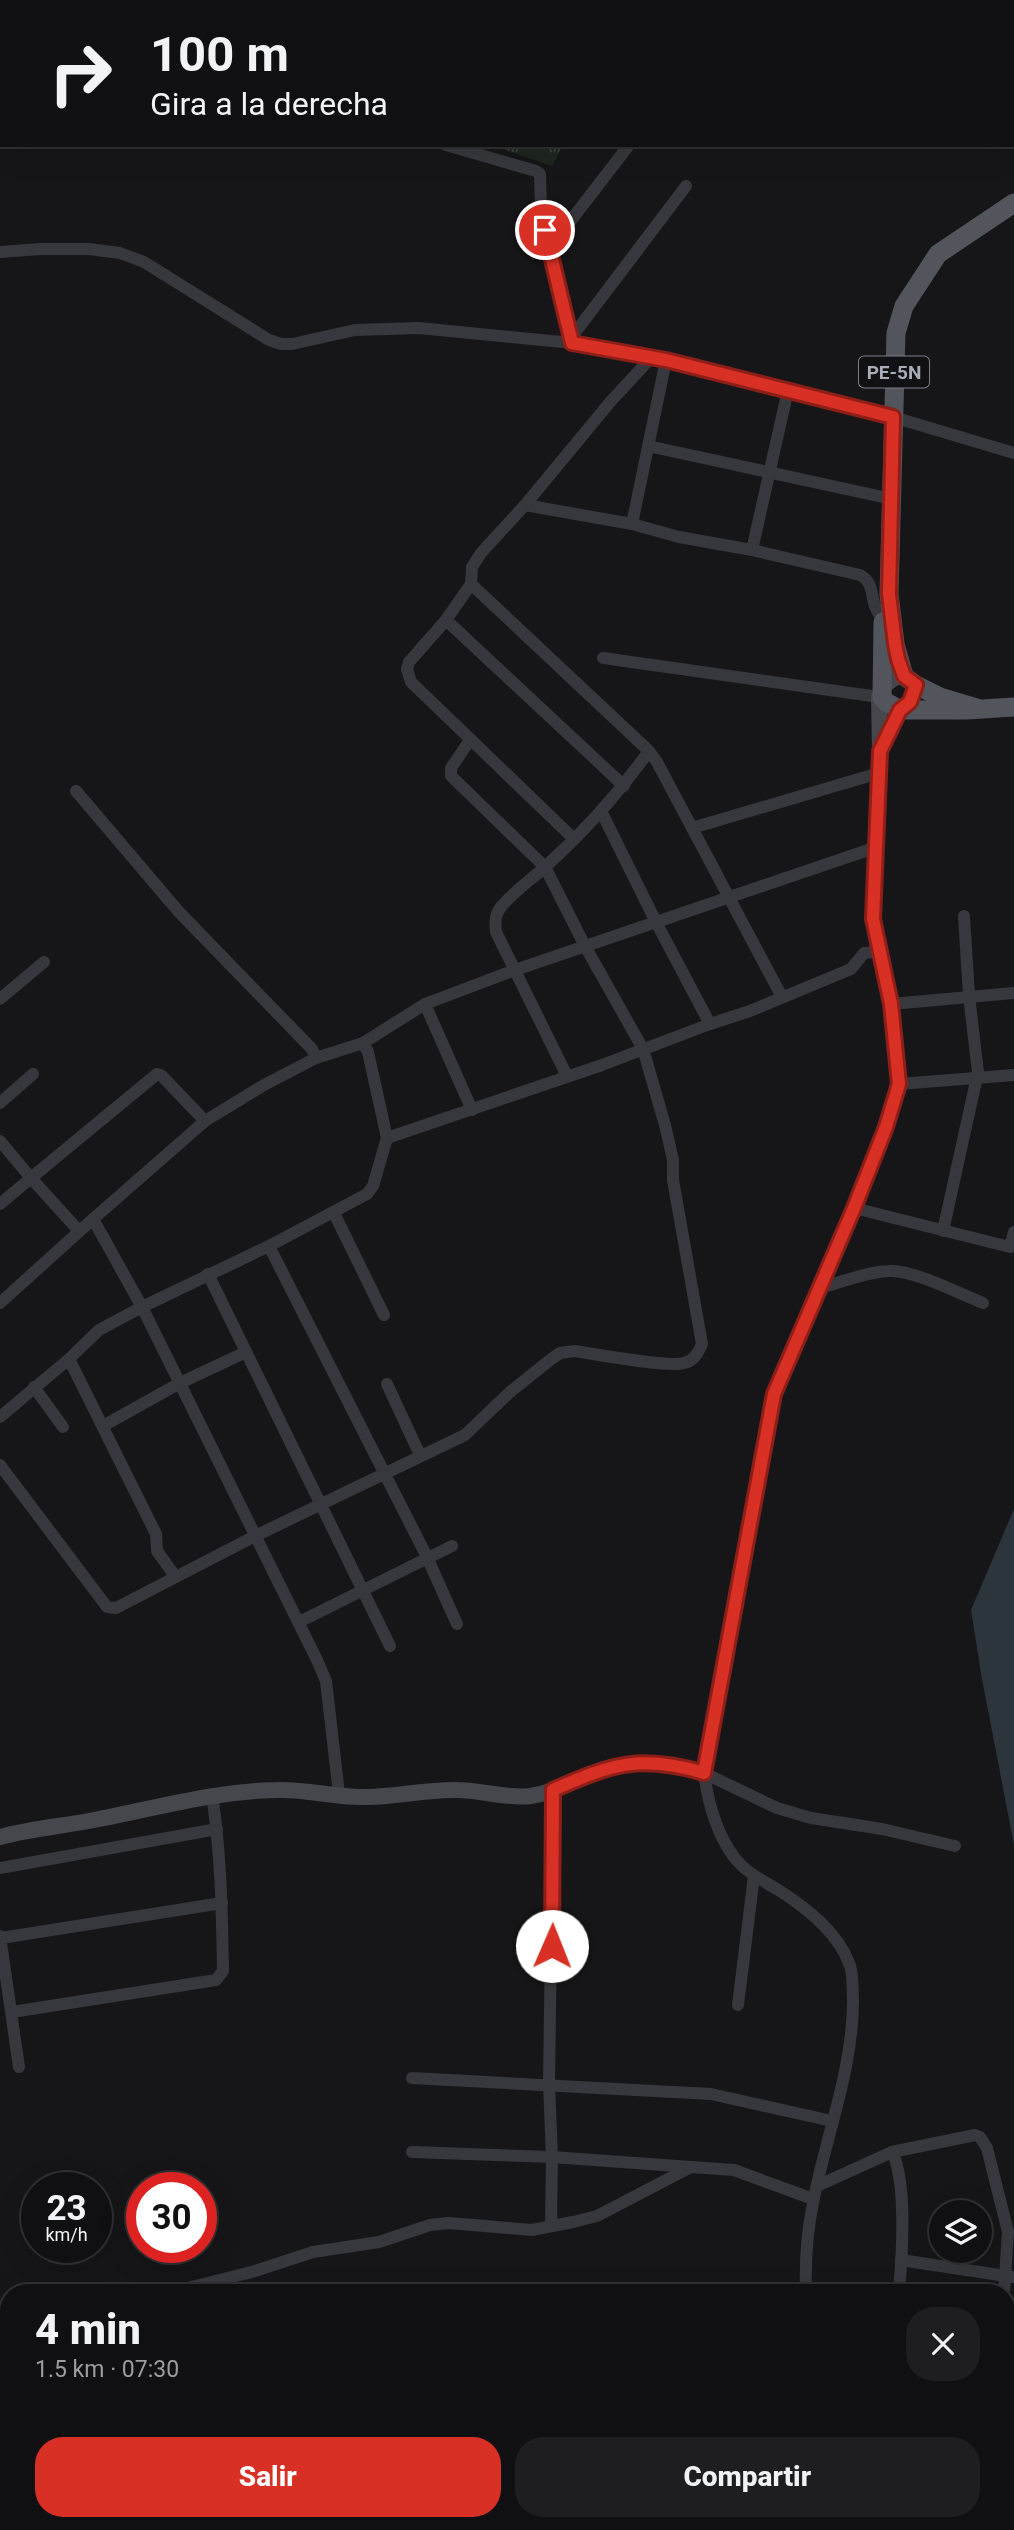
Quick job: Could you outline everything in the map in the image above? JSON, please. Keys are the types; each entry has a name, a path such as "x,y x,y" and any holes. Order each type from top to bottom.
{"main road":[{"name":"PE-5N","path":"910,681 895,644 889,594 896,333 904,306 938,254 1014,203"},
{"name":"PE-5N","path":"880,693 883,618 889,594"},
{"path":"910,681 940,697 977,708"},
{"path":"880,693 886,702 900,710 1014,707"}],"street":[{"path":"455,147 540,174 541,212 571,340"},
{"path":"549,249 627,147"},
{"path":"571,340 686,186"},
{"path":"0,252 52,249 120,253 144,262 258,333 281,344 355,330 419,328 571,340 788,390 893,417 1014,453"},
{"path":"574,839 411,682 408,676 409,662 446,620 471,584 472,567 476,559 651,358"},
{"path":"632,524 666,360"},
{"path":"752,550 788,390"},
{"path":"648,446 892,499"},
{"path":"525,505 632,524 679,537 752,550 866,579 872,591 872,604 883,618"},
{"path":"471,584 649,751 782,997"},
{"path":"446,620 624,786"},
{"path":"603,658 880,693"},
{"path":"806,2284 809,2224 847,2064 853,2027 850,1965 832,1934 814,1916 754,1876 735,1858 722,1838 712,1813 704,1773 774,1394 854,1208 886,1127 899,1084 891,1004 873,919 880,693 894,678 910,681 910,702 900,710 880,751"},
{"path":"0,1465 110,1609 465,1435 510,1392 560,1353 575,1351 677,1364 694,1359 698,1353 702,1344 673,1180 673,1160 643,1049 585,946 545,867 451,776 451,768 470,740"},
{"path":"567,1076 496,932 495,918 504,904 601,811 624,786 649,751"},
{"path":"692,828 879,773"},
{"path":"76,791 179,912 312,1049 316,1058"},
{"path":"601,811 710,1024"},
{"path":"0,1303 205,1121 264,1085 316,1058 363,1043 425,1004 515,970 877,847"},
{"path":"943,1231 978,1072 969,996 964,916"},
{"path":"387,1138 750,1011 851,969 864,953 874,952 881,956"},
{"path":"0,999 44,962"},
{"path":"891,1004 1014,993"},
{"path":"425,1004 472,1110"},
{"path":"0,1417 99,1330 334,1213 371,1190 387,1138 368,1052 363,1043"},
{"path":"0,1103 33,1074"},
{"path":"0,1204 157,1074 162,1075 205,1121"},
{"path":"899,1084 1014,1075"},
{"path":"0,1142 79,1231"},
{"path":"854,1208 1010,1247 1014,1232"},
{"path":"334,1213 384,1315"},
{"path":"93,1219 142,1307 326,1681 339,1794"},
{"path":"269,1246 385,1472 457,1624"},
{"path":"820,1288 892,1270 983,1303"},
{"path":"208,1275 390,1646"},
{"path":"103,1426 180,1383 246,1352"},
{"path":"69,1359 156,1534 157,1551 175,1576"},
{"path":"387,1384 420,1455"},
{"path":"34,1387 63,1427"},
{"path":"299,1622 452,1546"},
{"path":"0,1837 242,1791 286,1790 360,1797 459,1790 531,1796 606,1768 627,1763 655,1763 704,1773 777,1808 811,1818 882,1829 955,1846"},
{"path":"551,2226 549,2084 553,1790"},
{"path":"12,2012 216,1980 223,1971 222,1903 212,1795"},
{"path":"0,1868 217,1829"},
{"path":"738,2005 754,1876"},
{"path":"19,2067 0,1937 222,1903"},
{"path":"412,2078 711,2094 832,2122"},
{"path":"412,2152 552,2157 734,2170 815,2193 892,2152 975,2135 980,2137 987,2148 1008,2232 1010,2277 901,2260"},
{"path":"892,2152 900,2174 900,2284"},
{"path":"204,2284 313,2252 379,2242 430,2225 449,2223 532,2230 597,2216 691,2167"}],"green space":[{"path":"500,147 562,147 552,166"}],"shaded area":[{"path":"1014,1509 1014,1845 971,1610"}],"route":[{"path":"545,230 572,343 666,360 893,417 889,594 898,659 904,676 916,685 910,702 900,710 880,751 873,919 891,1004 899,1084 886,1127 854,1208 774,1394 704,1773 655,1763 627,1763 606,1768 553,1790 552,1946"}]}
